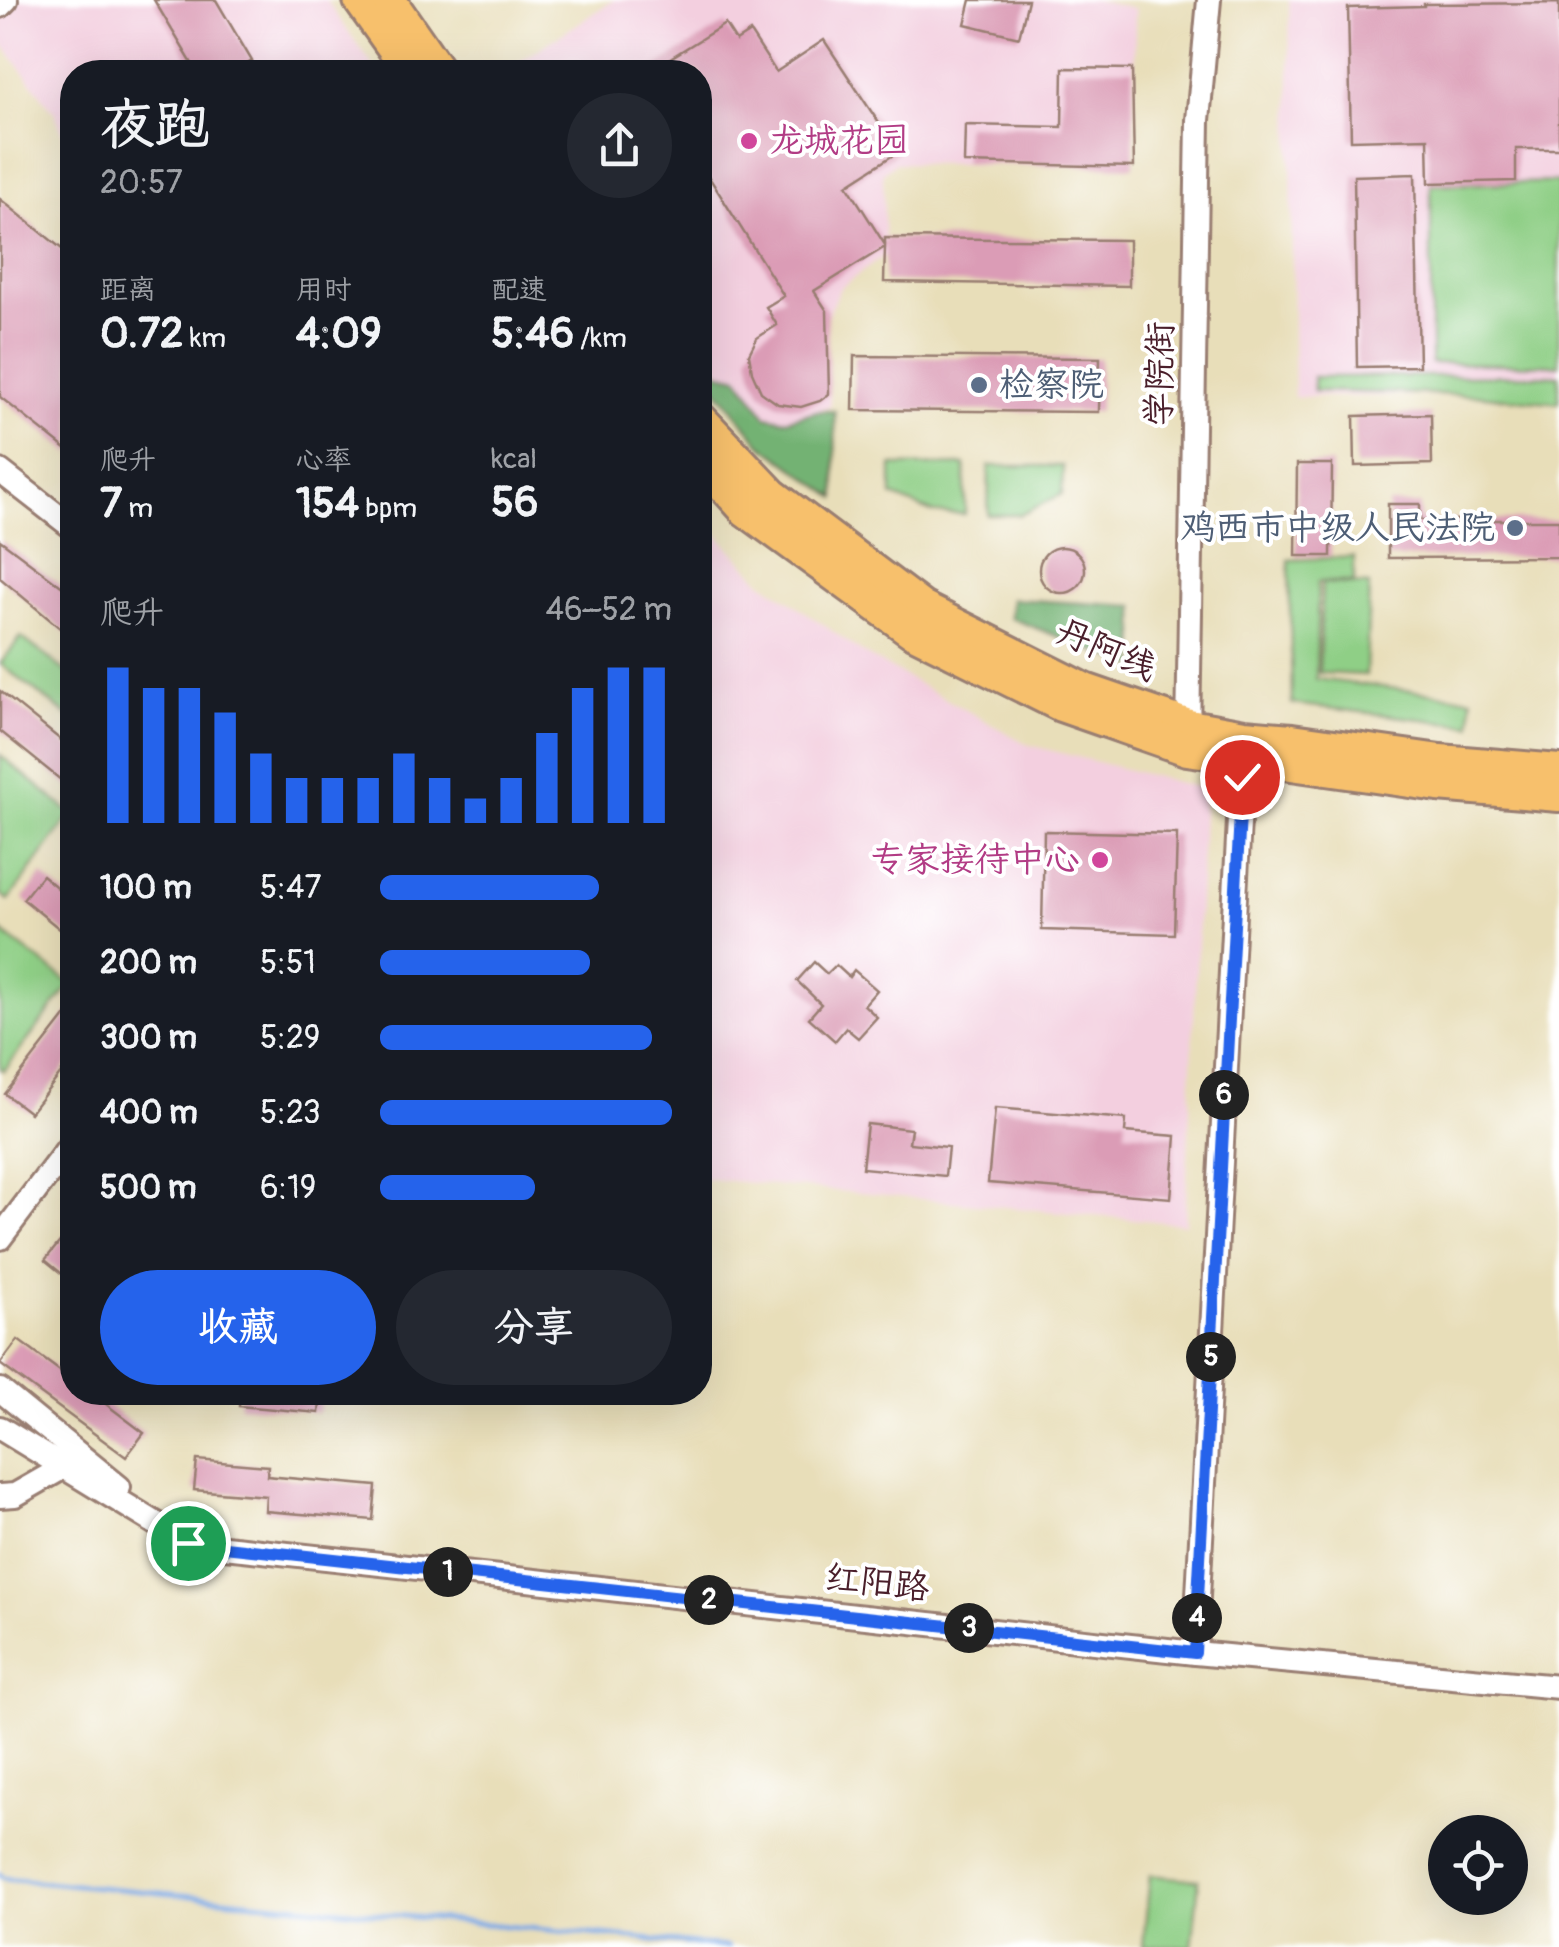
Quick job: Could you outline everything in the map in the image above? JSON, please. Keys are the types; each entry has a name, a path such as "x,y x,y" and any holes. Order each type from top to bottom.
{"highway":[{"path":"360,0 402,60"},
{"path":"388,0 431,60"},
{"name":"丹阿线","path":"712,432 772,495 922,608 1188,738"},
{"name":"丹阿线","path":"712,473 746,510 912,631 1061,705 1188,738 1438,784 1559,795"},
{"name":"丹阿线","path":"1243,747 1292,740 1440,761 1559,771"}],"street":[{"path":"0,6 6,0"},
{"name":"学院街","path":"1188,738 1198,120 1209,0"},
{"path":"0,471 60,518"},
{"path":"1195,1653 1243,747"},
{"path":"0,1238 60,1160"},
{"path":"0,1390 188,1543"},
{"path":"0,1428 188,1543"},
{"path":"0,1496 14,1495 64,1467"},
{"name":"红阳路","path":"188,1543 1195,1653 1559,1687"}],"shaded area":[{"path":"0,0 326,0 368,60 60,60 60,126 54,112 0,41"},
{"path":"614,0 1094,0 1135,9 1134,167 895,163 883,173 885,255 840,288 827,317 830,406 786,420 765,416 739,377 722,373 712,359 712,60 522,60"},
{"path":"1289,0 1559,0 1559,403 1475,395 1294,397"},
{"path":"712,529 760,580 866,655 1029,745 1204,789 1185,1224 712,1179"}],"green space":[{"path":"1559,182 1559,365 1431,363 1431,185"},
{"path":"712,371 739,377 766,416 786,420 817,411 835,411 836,498 761,444 712,383"},
{"path":"1559,375 1559,403 1475,395 1314,391 1313,377"},
{"path":"965,465 965,514 934,513 892,496 892,466"},
{"path":"989,466 1063,466 1062,494 1020,515 988,515"},
{"path":"1354,557 1354,582 1318,582 1316,679 1472,698 1471,725 1292,704 1289,560"},
{"path":"1322,583 1369,585 1366,675 1319,673"},
{"path":"1011,599 1135,606 1136,667 1010,618"},
{"path":"21,637 60,667 60,710 0,664"},
{"path":"0,755 60,804 60,830 9,900 0,894"},
{"path":"0,931 60,976 60,998 4,1071 0,1068"},
{"path":"1150,1875 1199,1880 1192,1947 1143,1947"}],"building":[{"path":"154,0 216,0 251,60 190,60"},
{"path":"971,0 1028,0 1019,37 965,24"},
{"path":"1559,3 1559,149 1516,149 1516,181 1429,183 1428,138 1351,140 1348,8"},
{"path":"725,24 736,41 750,32 776,72 824,40 898,152 847,185 885,245 885,238 1129,240 1129,286 884,282 885,247 814,291 827,311 829,394 801,407 778,404 761,392 749,354 757,338 777,325 766,307 784,296 712,182 712,60 667,60"},
{"path":"1063,68 1132,69 1134,167 964,163 965,125 1062,127"},
{"path":"1415,174 1419,366 1357,367 1354,176"},
{"path":"0,199 60,247 60,444 0,397"},
{"path":"854,356 1100,358 1099,412 853,410"},
{"path":"1431,414 1432,464 1355,466 1354,416"},
{"path":"1297,464 1332,464 1331,556 1296,556"},
{"path":"1388,504 1420,504 1420,520 1559,520 1559,557 1388,558"},
{"path":"0,540 60,585 60,628 0,578"},
{"path":"1062,547 1078,554 1085,570 1078,586 1062,593 1046,586 1039,570 1046,554"},
{"path":"0,691 60,739 60,779 0,731"},
{"path":"1044,831 1177,834 1174,934 1042,930"},
{"path":"42,875 60,890 60,929 23,899"},
{"path":"814,962 827,974 836,965 849,977 854,970 877,990 864,1005 877,1017 858,1038 846,1028 835,1041 809,1018 821,1004 797,981"},
{"path":"60,1023 60,1074 30,1113 5,1094"},
{"path":"995,1108 1126,1119 1125,1132 1176,1136 1171,1198 988,1183"},
{"path":"867,1124 911,1129 909,1143 948,1147 945,1176 862,1168"},
{"path":"60,1242 60,1272 45,1260"},
{"path":"18,1340 60,1371 60,1405 107,1405 144,1433 126,1457 0,1364"},
{"path":"239,1405 320,1405 319,1413"},
{"path":"197,1460 268,1466 267,1476 376,1486 373,1520 265,1511 266,1496 194,1490"}],"waterway":[{"path":"0,1875 727,1947"}],"place":[{"name":"龙城花园","path":"749,141"},
{"name":"检察院","path":"979,385"},
{"name":"鸡西市中级人民法院","path":"1515,528"},
{"name":"专家接待中心","path":"1100,860"}],"route":[{"path":"188,1543 1195,1653 1242,777"}]}
